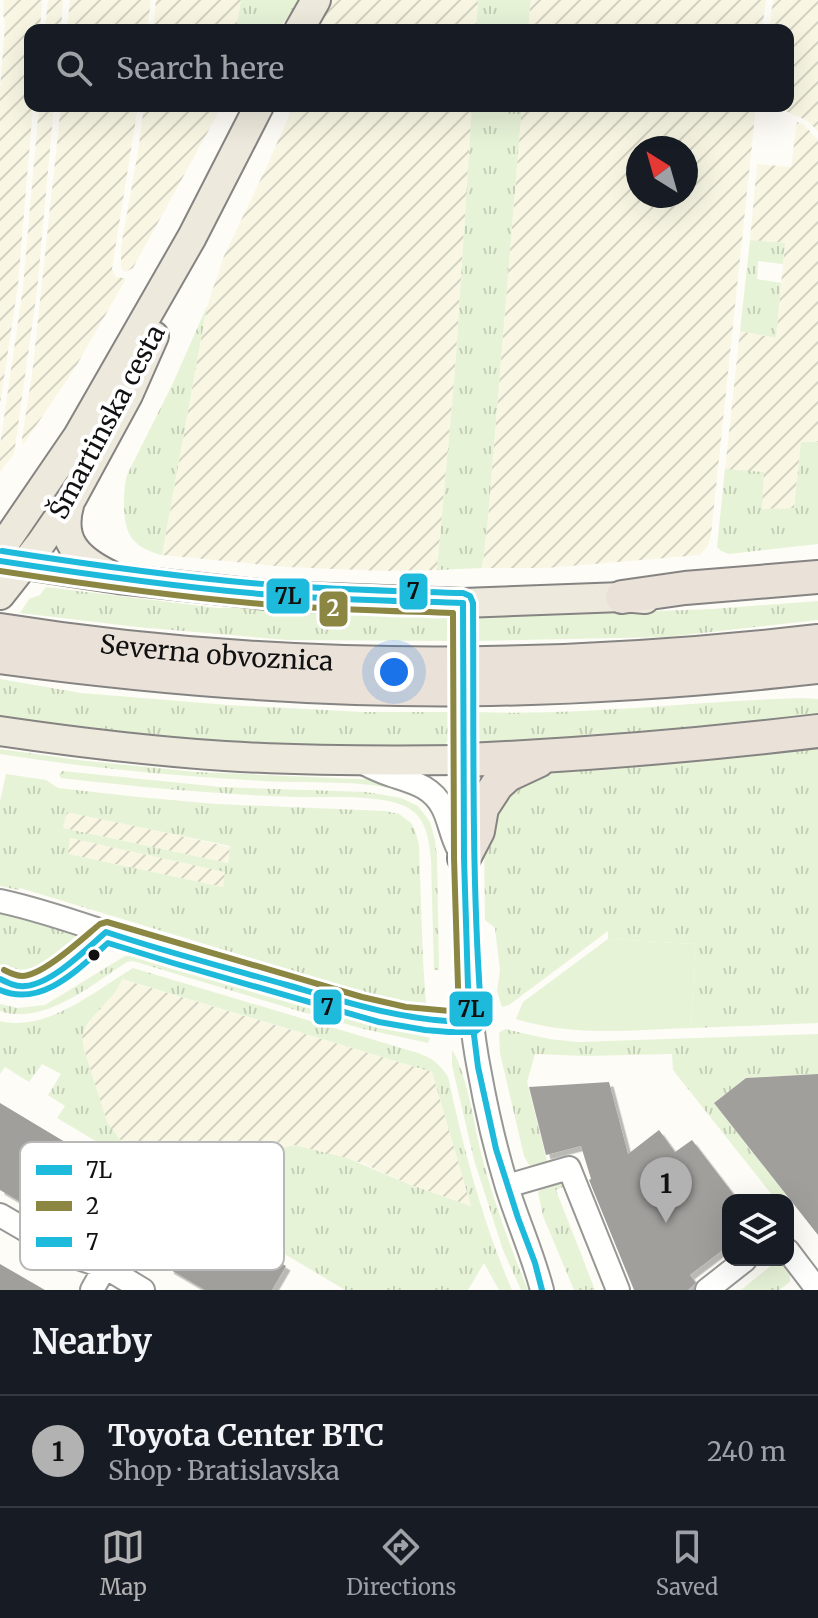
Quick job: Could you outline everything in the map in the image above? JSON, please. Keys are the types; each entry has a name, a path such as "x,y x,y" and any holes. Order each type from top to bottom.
{"highway":[{"path":"622,597 685,588 818,577"},
{"name":"Severna obvoznica","path":"0,630 202,654 402,663 586,660 739,650 818,641"},
{"name":"Severna obvoznica","path":"0,657 173,677 367,688 582,686 737,676 818,667"},
{"path":"737,676 818,684"},
{"path":"464,760 677,746 818,731"},
{"path":"464,858 478,831 482,808 497,785 519,769 552,756"}],"main road":[{"path":"302,24 316,0"},
{"name":"Šmartinska cesta","path":"0,595 8,558 192,237 256,112"},
{"name":"Šmartinska cesta","path":"8,558 54,525 72,498 128,395 169,303 192,237"},
{"path":"72,498 66,522 69,540 79,555 95,568 118,579"},
{"path":"8,558 118,579 277,596 463,603 622,597 683,602 818,593"},
{"path":"0,731 157,751 241,757 359,761 464,760"}],"street":[{"path":"463,603 464,858 472,1022 486,1105 507,1186 542,1290"},
{"path":"359,761 423,786 431,793 441,805 451,836 464,858"},
{"path":"0,901 367,1008 441,1022 472,1022"},
{"path":"0,979 12,985 33,985 106,932"},
{"path":"507,1186 569,1168 618,1290"},
{"path":"0,1215 20,1227"},
{"path":"794,1259 817,1289"},
{"path":"535,1263 556,1290"},
{"path":"707,1290 737,1266"},
{"path":"92,1290 103,1270"},
{"path":"110,1270 143,1290"}],"shaded area":[{"path":"4,0 42,0 40,24 24,24 24,112 32,112 18,285 0,404 0,89 5,25"},
{"path":"48,0 63,0 61,24 46,24"},
{"path":"70,0 151,0 148,24 68,24"},
{"path":"156,0 241,0 237,24 154,24"},
{"path":"330,0 478,0 476,24 317,24"},
{"path":"531,0 766,0 763,24 529,24"},
{"path":"773,0 818,0 818,131 806,120 788,112 794,112 794,24 770,24"},
{"path":"38,112 53,112 37,291 14,454 0,472 0,445 23,287"},
{"path":"60,112 137,112 112,269 115,276 126,279 75,368 23,445"},
{"path":"143,112 219,112 133,268 125,272 121,268 121,247"},
{"path":"289,112 472,112 455,371 437,570 286,567 162,555 207,306 224,256"},
{"path":"522,112 755,112 708,546 700,555 547,568 482,568"},
{"path":"797,122 818,140 818,442 801,442 794,508 762,509 725,469 740,331 776,338 785,243 750,240 757,164 791,167"},
{"path":"67,811 230,847 227,863 63,828"},
{"path":"70,838 226,872 223,887 67,854"},
{"path":"121,979 432,1072 471,1206 411,1185 362,1163 294,1145 284,1148 284,1142 122,1142 107,1122 82,1036 87,1024 117,990"}],"green space":[{"path":"241,0 300,0 282,24 237,24"},
{"path":"478,0 531,0 529,24 476,24"},
{"path":"472,112 522,112 482,568 437,570 455,371"},
{"path":"750,240 785,243 783,264 758,261 757,279 781,283 776,338 740,331"},
{"path":"207,306 162,555 138,545 129,534 124,508 126,479"},
{"path":"801,442 818,442 818,544 729,554 721,551 717,547 725,469 764,472 762,509 794,508"},
{"path":"46,587 218,608 290,606 446,616 450,641 287,640 20,613 29,599 40,595"},
{"path":"818,601 818,620 667,637 478,641 481,616 514,609 658,611"},
{"path":"0,679 81,693 228,705 363,712 450,712 450,732 441,749 230,746 0,722"},
{"path":"818,699 818,717 675,734 483,747 479,738 478,712 559,712"},
{"path":"818,742 818,1023 691,1028 695,944 608,939 608,931 509,1005 502,1007 497,991 500,971 495,928 485,920 484,839 494,804 535,772"},
{"path":"0,749 196,772 379,780 420,792 433,812 412,794 387,787 131,771 0,754"},
{"path":"62,771 221,787 366,792 401,798 418,806 430,822 435,840 439,970 434,970 429,845 424,825 410,809 371,798 249,795 61,778 59,774"},
{"path":"6,774 46,780 58,788 138,797 399,814 411,823 419,845 426,1004 370,994 20,888 0,886 0,801","holes":["67,812 230,846 228,863 63,828","70,838 225,872 223,887 68,854"]},
{"path":"2,910 82,935 44,963 23,970 12,969 0,965"},
{"path":"608,939 695,944 691,1028 581,1030 537,1025 516,1019 523,1002"},
{"path":"134,955 300,1005 430,1038 428,1043 364,1029 133,961 50,1008 17,1014 0,1011 0,1004 18,1008 45,1005 125,956"},
{"path":"133,968 418,1053 435,1062 448,1077 475,1185 512,1290 499,1290 484,1263 468,1290 345,1290 284,1254 284,1148 294,1145 347,1158 471,1206 432,1072 122,979 117,990 87,1024 82,1036 107,1122 122,1142 97,1142 57,1118 65,1106 48,1095 61,1074 42,1064 29,1082 5,1067 0,1074 0,1021 34,1021 52,1016"},
{"path":"505,1029 578,1042 818,1034 818,1074 746,1078 714,1103 786,1194 771,1194 673,1070 672,1054 535,1054 527,1082 548,1165 529,1165 524,1156 500,1053 499,1033"},
{"path":"452,1050 466,1087 492,1191 528,1290 521,1290 503,1250 474,1160 452,1065"},
{"path":"560,1180 565,1182 565,1186 556,1190 595,1290 574,1290 543,1216 538,1192 546,1184"},
{"path":"771,1266 790,1266 794,1272 790,1282 779,1290 741,1290"}],"building":[{"path":"818,1074 818,1235 794,1205 794,1194 786,1194 714,1103 746,1078"},
{"path":"609,1082 628,1154 659,1130 675,1152 692,1140 733,1194 722,1194 722,1251 690,1275 696,1283 688,1290 634,1290 589,1180 581,1146 546,1155 529,1087"},
{"path":"0,1103 65,1142 20,1142 20,1202 0,1190"},
{"path":"0,1264 45,1290 0,1290"},
{"path":"171,1270 284,1270 272,1290 205,1290"}],"transit line":[{"name":"7","path":"0,990 15,994 45,990 72,974 108,943 379,1022 449,1032 475,1032 482,1023 475,866 473,603 470,596 463,593 240,582 2,551"},
{"name":"7L","path":"0,561 239,592 463,603 468,987 478,1067 496,1149 542,1290"},
{"name":"2","path":"0,571 241,602 453,613 454,858 461,1012 406,1007 362,997 107,922 100,924 41,970 22,976 4,970"},
{"name":"7L","path":"0,979 22,986 35,984 68,965 106,932 378,1010 424,1019 472,1022"}],"place":[{"name":"Toyota Center BTC","path":"666,1223"}]}
